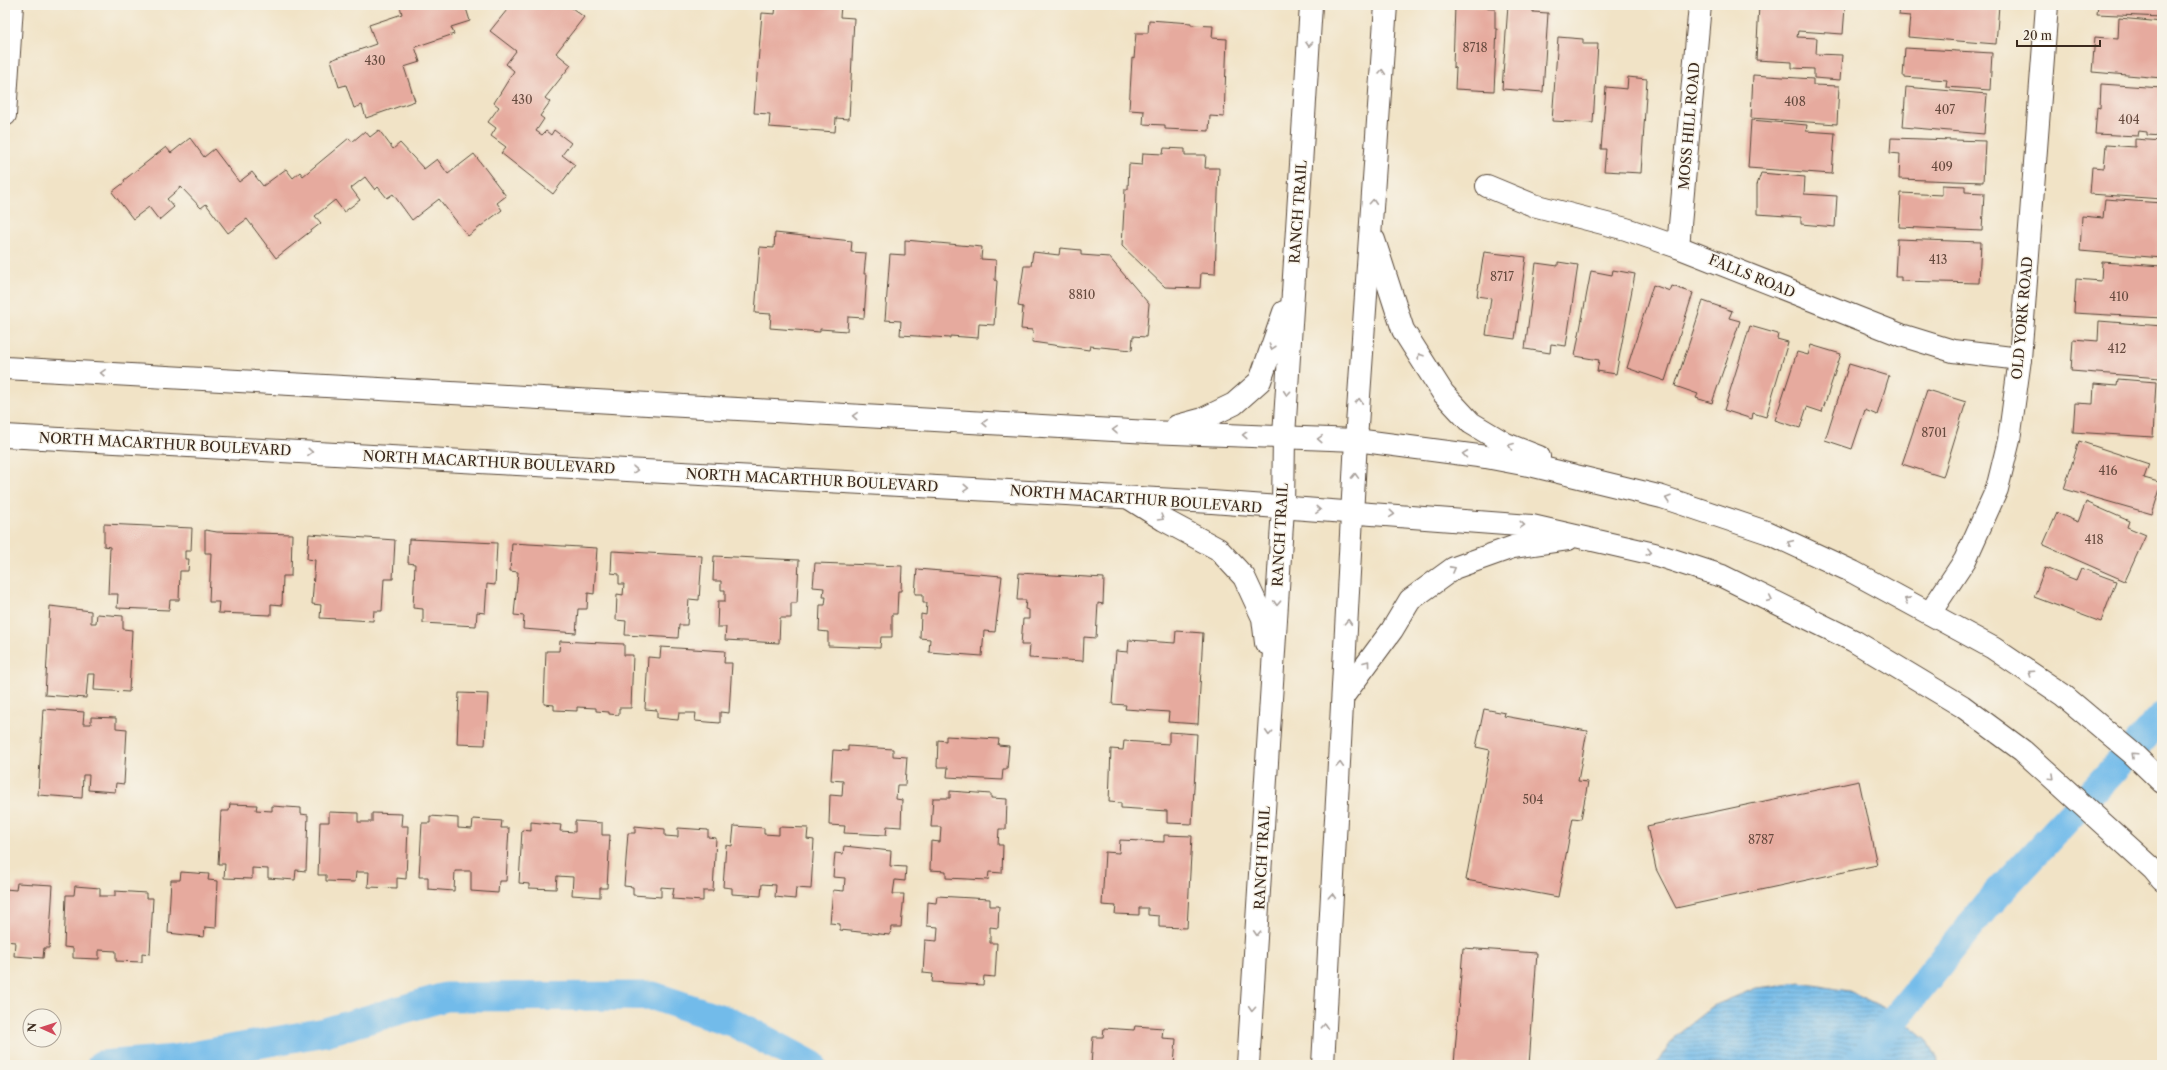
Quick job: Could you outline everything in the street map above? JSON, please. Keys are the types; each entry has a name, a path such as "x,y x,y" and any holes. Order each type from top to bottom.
{"main road":[{"path":"5,115 12,5"},
{"name":"RANCH TRAIL","path":"1248,1065 1283,508 1284,436 1312,5"},
{"path":"1323,1065 1354,511 1356,440 1386,5"},
{"name":"MOSS HILL ROAD","path":"1678,247 1700,5"},
{"name":"OLD YORK ROAD","path":"1930,613 1965,560 1997,489 2009,440 2020,359 2047,5"},
{"name":"FALLS ROAD","path":"1486,186 1533,205 1626,229 1678,247 1901,335 1953,351 2020,359"},
{"path":"1371,229 1403,330 1443,393 1471,423 1506,444 1599,480"},
{"path":"1149,432 1203,419 1234,404 1260,381 1294,284"},
{"path":"5,368 1149,432 1284,436 1356,440 1486,457 1599,480 1662,497 1769,533 1853,572 1993,648 2063,695 2132,753 2162,782"},
{"name":"NORTH MACARTHUR BOULEVARD","path":"5,436 1128,497 1283,508 1354,511 1532,526 1654,554 1722,576 1801,613 1854,641 1962,706 2023,751 2158,874"},
{"path":"1128,497 1164,520 1218,549 1244,577 1263,618 1272,688"},
{"path":"1344,694 1392,630 1410,600 1454,568 1513,547 1582,537"}],"water":[{"path":"1802,983 1849,991 1891,1011 1927,1041 1940,1065 1656,1065 1676,1035 1713,1006 1756,988"}],"building":[{"path":"465,5 470,21 451,27 454,34 415,47 420,62 404,67 415,101 366,118 362,105 354,108 346,85 339,87 331,60 376,44 369,25 402,14 400,6"},
{"path":"511,5 568,5 584,17 556,53 571,65 545,98 550,102 540,116 544,119 536,131 542,135 546,131 551,135 554,130 571,143 562,155 575,165 553,194 501,153 506,147 491,136 496,128 488,122 499,107 494,103 514,71 506,64 516,51 490,31"},
{"path":"776,5 841,6 840,17 854,18 849,119 836,118 835,132 769,127 770,114 754,113 762,13 775,14"},
{"path":"1508,5 1533,7 1533,12 1548,13 1543,92 1502,89"},
{"path":"1759,5 1838,5 1838,7 1845,7 1843,34 1798,31 1797,37 1817,38 1816,54 1842,55 1840,80 1814,78 1814,69 1792,68 1792,62 1756,60"},
{"path":"1900,5 1999,5 1996,44 1908,37 1910,16 1899,15"},
{"path":"2098,5 2162,5 2162,17 2097,14"},
{"path":"1455,6 1495,8 1495,29 1497,29 1494,91 1455,89 1456,68 1453,67"},
{"path":"2119,18 2162,22 2162,78 2092,72 2095,37 2118,39"},
{"path":"1149,20 1213,26 1212,38 1227,39 1224,117 1210,116 1209,131 1165,129 1165,125 1143,124 1144,111 1129,110 1132,58 1134,59 1136,33 1148,33"},
{"path":"1558,37 1583,39 1583,44 1598,44 1593,123 1552,121"},
{"path":"1905,48 1992,53 1990,90 1946,87 1947,80 1903,77"},
{"path":"1753,75 1813,79 1813,85 1839,86 1837,124 1751,118"},
{"path":"1628,77 1647,79 1641,173 1604,171 1606,149 1601,149 1606,87 1627,89"},
{"path":"2101,84 2162,88 2162,136 2147,135 2147,132 2139,131 2138,136 2095,134 2097,107 2100,108"},
{"path":"1906,87 1987,94 1984,134 1903,127"},
{"path":"1751,120 1807,125 1806,131 1835,133 1832,174 1748,168"},
{"path":"379,130 393,149 400,143 424,169 437,159 448,174 474,154 506,196 497,203 502,210 468,236 439,199 412,220 393,194 387,198 378,187 375,190 365,177 351,188 360,200 344,212 335,200 315,216 321,223 276,258 247,219 228,233 206,204 201,208 181,187 167,199 174,207 159,220 149,207 133,219 112,192 125,182 124,180 166,147 171,153 190,138 204,157 214,149 239,182 252,172 263,186 286,169 293,178 300,172 303,176 349,138 352,142 365,131 370,137"},
{"path":"1891,138 1985,141 1983,182 1899,179 1900,154 1890,153"},
{"path":"2135,139 2162,141 2162,199 2090,194 2092,167 2104,168 2106,145 2135,147"},
{"path":"1164,148 1185,149 1185,155 1206,155 1205,168 1219,168 1215,274 1201,273 1200,288 1165,287 1122,246 1125,189 1128,189 1129,164 1142,165 1143,153 1163,154"},
{"path":"1761,173 1805,177 1804,194 1837,196 1835,227 1801,224 1801,217 1757,214 1757,185"},
{"path":"1942,185 1965,186 1965,192 1984,193 1982,231 1899,227 1901,193 1942,195"},
{"path":"2105,199 2162,203 2162,258 2080,251 2082,216 2103,218"},
{"path":"775,233 852,241 851,252 866,253 864,274 867,274 864,318 848,317 847,331 820,329 820,332 770,328 771,314 755,313 760,247 774,248"},
{"path":"1897,239 1981,242 1979,283 1901,281 1901,277 1895,277"},
{"path":"905,240 982,247 981,259 996,260 995,280 997,281 994,325 979,324 978,338 900,335 901,321 885,320 890,254 905,255"},
{"path":"1060,248 1081,250 1081,255 1109,257 1149,304 1146,337 1133,336 1132,350 1090,346 1089,350 1032,342 1033,330 1021,329 1023,307 1018,306 1024,266 1031,266 1033,252 1059,255"},
{"path":"1484,252 1526,257 1515,339 1486,335 1491,298 1477,296"},
{"path":"1558,262 1578,265 1566,346 1551,344 1550,353 1525,349 1536,263 1558,266"},
{"path":"2102,262 2162,266 2162,318 2074,313 2076,279 2101,281"},
{"path":"1613,270 1635,274 1616,374 1597,371 1599,360 1575,356 1591,271 1612,275"},
{"path":"1653,285 1670,291 1672,286 1693,293 1665,381 1627,368"},
{"path":"1703,301 1732,311 1729,318 1740,321 1712,403 1696,398 1698,394 1675,386"},
{"path":"2099,321 2162,326 2160,378 2071,371 2073,339 2098,341"},
{"path":"1750,326 1778,334 1777,339 1788,342 1766,417 1753,413 1752,419 1724,410"},
{"path":"1811,345 1841,354 1822,412 1807,407 1800,428 1775,420 1797,352 1808,355"},
{"path":"1849,364 1889,376 1877,415 1865,410 1852,449 1825,440"},
{"path":"2118,379 2156,382 2153,437 2073,432 2075,403 2093,404 2094,384 2117,386"},
{"path":"1927,390 1966,402 1943,477 1902,464"},
{"path":"2079,441 2149,464 2144,478 2162,483 2152,514 2064,489"},
{"path":"2086,502 2129,521 2127,527 2146,535 2125,581 2043,545 2057,513 2078,522"},
{"path":"104,524 192,528 191,551 185,551 185,559 189,559 188,571 180,571 179,600 170,600 169,610 117,608 118,594 108,594 110,547 104,546"},
{"path":"205,530 217,532 292,534 291,576 283,576 282,605 271,604 271,615 218,613 219,602 209,602 211,553 205,553"},
{"path":"309,534 395,540 393,579 384,579 382,611 374,611 373,621 320,618 321,605 312,604 315,560 307,559"},
{"path":"409,539 497,543 495,585 487,584 485,613 477,612 476,626 423,623 423,609 413,608 415,564 408,563"},
{"path":"512,543 597,548 594,594 588,593 587,609 578,609 576,633 523,629 524,616 514,615 518,572 510,571"},
{"path":"612,551 702,556 699,600 689,599 687,625 679,625 678,638 625,635 626,621 616,620 617,594 623,595 624,584 619,584 619,574 611,573"},
{"path":"714,556 799,560 797,603 791,603 791,618 780,618 779,643 725,640 726,627 717,627 718,601 725,601 725,590 721,590 721,581 713,581"},
{"path":"815,563 902,566 901,591 898,591 897,614 892,614 892,637 881,637 880,648 828,646 828,632 819,631 820,605 825,605 826,597 823,597 824,588 813,587"},
{"path":"2045,568 2076,580 2081,568 2116,581 2101,622 2034,597"},
{"path":"917,569 1002,576 995,632 984,631 982,656 929,652 930,639 920,638 921,614 926,615 927,603 923,603 923,594 915,594"},
{"path":"1019,573 1104,578 1103,604 1098,603 1096,638 1084,637 1083,661 1029,658 1030,645 1021,645 1023,619 1029,619 1029,610 1025,609 1026,600 1017,600"},
{"path":"50,606 91,611 91,623 96,623 97,614 123,616 123,629 132,630 129,692 94,690 95,674 88,674 86,698 45,695"},
{"path":"1176,631 1203,633 1198,724 1168,722 1169,712 1125,709 1126,705 1112,704 1116,651 1128,652 1129,640 1175,643"},
{"path":"560,641 624,644 624,655 633,655 631,708 619,708 619,715 609,714 609,712 596,711 596,708 577,707 577,711 554,710 554,705 544,704 546,651 559,651"},
{"path":"661,647 725,651 724,663 732,663 729,713 720,712 720,723 695,721 696,713 679,713 678,720 657,718 657,710 645,709 648,657 660,658"},
{"path":"459,693 488,694 485,745 457,744"},
{"path":"43,709 84,712 83,724 91,724 91,717 116,718 116,728 127,729 124,784 116,783 115,792 88,790 89,775 83,775 82,798 38,795"},
{"path":"1484,709 1505,713 1504,716 1587,731 1578,781 1588,782 1581,819 1573,818 1558,897 1466,880 1490,750 1476,747"},
{"path":"1169,732 1197,734 1192,824 1167,823 1167,811 1121,808 1121,803 1109,802 1111,749 1123,750 1124,741 1169,744"},
{"path":"946,736 999,739 998,745 1009,746 1007,769 1003,769 1002,780 947,777 948,767 937,767 938,740 946,741"},
{"path":"848,746 893,749 893,756 907,757 905,785 897,785 896,799 902,800 901,827 887,826 886,835 844,833 845,826 829,825 830,795 842,796 843,781 831,780 833,750 848,751"},
{"path":"1859,781 1877,865 1676,908 1656,869 1647,826"},
{"path":"950,791 991,794 991,798 1007,799 1006,829 999,829 998,845 1003,845 1002,873 989,872 988,880 946,878 946,871 930,870 931,841 940,842 941,827 931,827 933,798 950,798"},
{"path":"230,804 257,805 256,810 272,811 272,806 301,808 301,814 308,815 306,871 296,870 295,880 268,878 268,869 252,868 252,879 224,878 225,864 218,864 221,811 229,811"},
{"path":"329,812 358,813 358,822 372,822 372,813 402,814 401,826 408,826 406,879 397,878 397,888 368,887 369,872 356,872 355,882 326,881 326,875 318,875 320,822 329,822"},
{"path":"430,816 458,818 458,828 472,829 473,819 502,821 501,828 509,828 506,881 499,881 498,893 471,891 471,871 455,871 454,891 428,889 428,877 419,877 422,823 430,823"},
{"path":"575,821 602,823 602,835 610,835 607,888 600,888 600,897 572,895 573,877 557,876 556,889 529,888 529,884 519,883 522,830 531,831 531,822 561,825 560,831 575,832"},
{"path":"635,826 665,829 665,836 678,837 678,828 708,830 708,837 716,838 713,891 703,891 703,901 672,899 674,888 661,887 661,897 633,895 633,887 624,886 628,833 635,833"},
{"path":"734,826 764,828 764,834 779,835 779,827 808,828 807,839 814,840 811,889 796,888 795,899 775,897 776,885 762,884 761,896 732,894 732,888 723,887 726,845 732,846"},
{"path":"1164,835 1192,836 1187,928 1159,927 1159,916 1148,915 1148,908 1139,908 1139,915 1115,914 1116,906 1102,905 1105,852 1119,853 1120,840 1164,842"},
{"path":"844,846 891,851 890,866 906,867 905,881 895,880 893,894 904,894 901,927 891,927 890,935 840,930 840,924 830,923 833,890 844,891 845,878 833,877 835,853 843,854"},
{"path":"181,872 209,874 208,880 218,881 216,928 205,927 204,937 168,933 171,880 180,880"},
{"path":"17,883 53,885 49,948 44,948 43,958 14,956 15,942 5,941 5,889 16,890"},
{"path":"75,886 100,888 100,896 115,896 115,891 146,893 146,898 153,898 150,954 142,953 142,962 116,961 116,951 99,950 99,959 73,958 73,948 64,947 66,895 74,895"},
{"path":"937,896 990,899 990,906 999,906 998,928 990,927 990,943 997,943 995,977 984,976 983,985 932,982 933,974 923,973 925,940 937,941 938,927 927,926 928,902 936,903"},
{"path":"1463,948 1537,953 1529,1065 1454,1065"},
{"path":"1135,1026 1163,1028 1162,1038 1176,1039 1174,1065 1091,1065 1093,1037 1103,1037 1104,1028 1134,1030"}],"waterway":[{"path":"1857,1065 1987,905 2162,717"},
{"path":"101,1065 175,1059 325,1032 445,997 653,996 734,1023 812,1065"}]}
